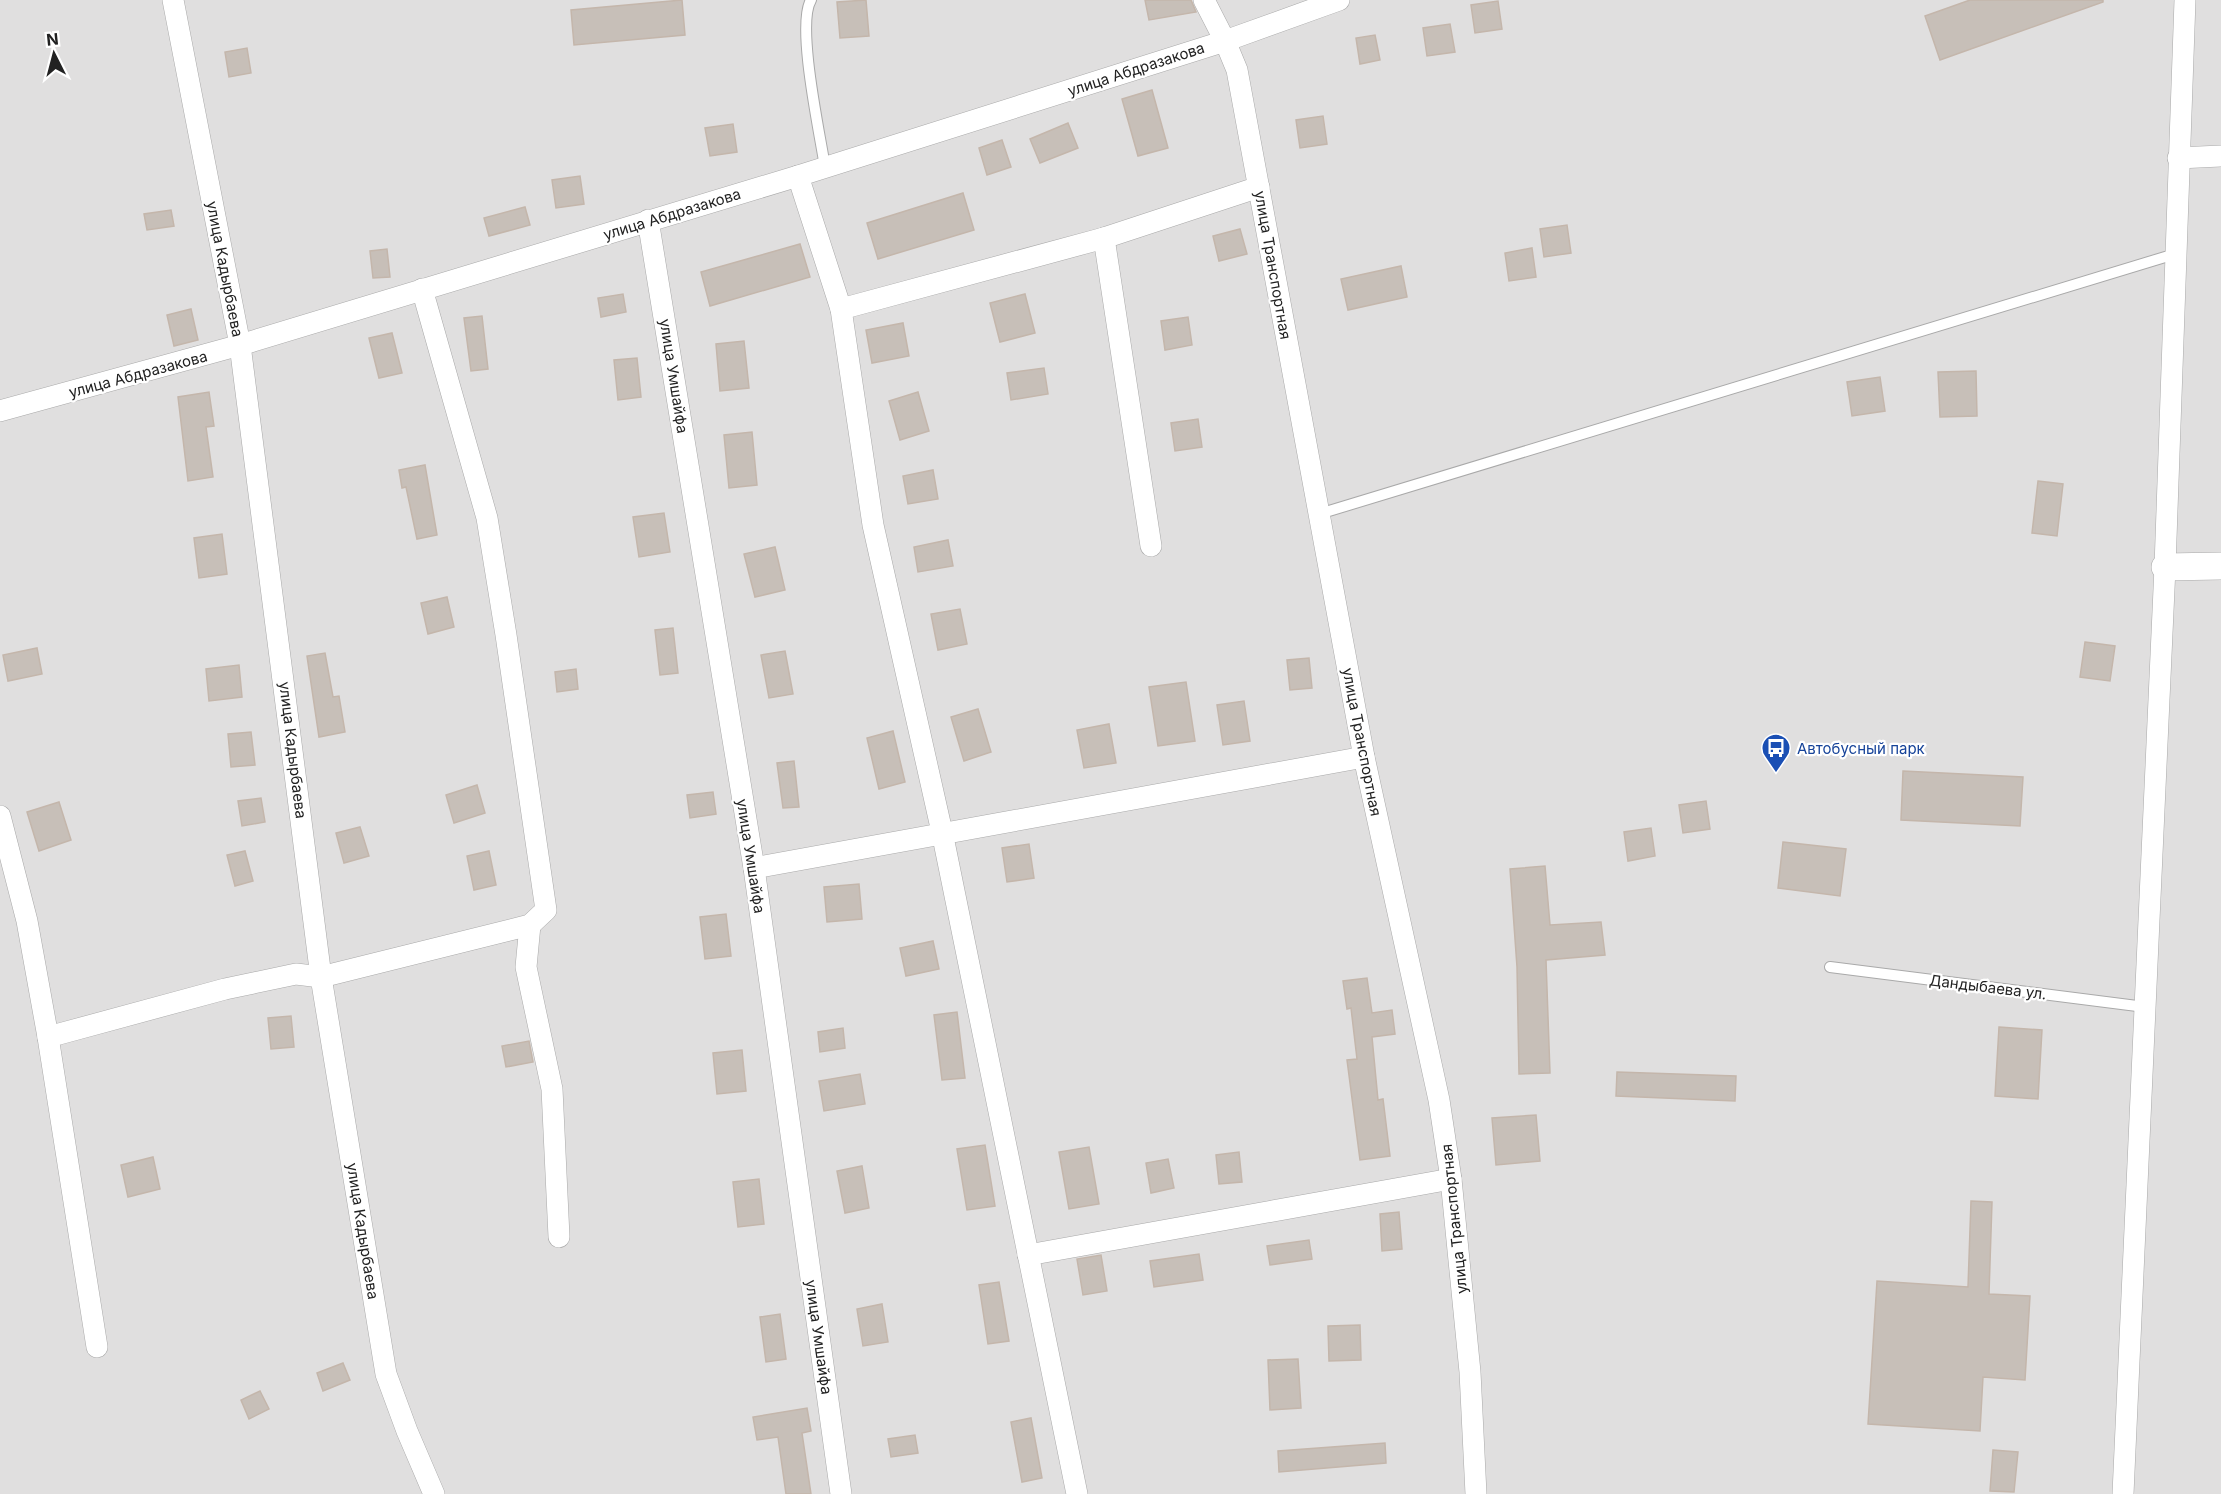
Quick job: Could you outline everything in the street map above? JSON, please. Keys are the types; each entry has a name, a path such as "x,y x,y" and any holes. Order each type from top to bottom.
{"street":[{"name":"улица Кадырбаева","path":"173,0 240,345 321,977 386,1374 434,1494"},
{"name":"улица Транспортная","path":"1204,0 1237,70 1364,757 1439,1100 1451,1179 1470,1372 1476,1494"},
{"name":"улица Абдразакова","path":"0,411 240,345 798,176 1225,41 1339,0"},
{"path":"2123,1494 2165,567 2185,0"},
{"path":"2178,158 2221,156"},
{"path":"798,176 841,309 873,525 942,832 1077,1494"},
{"path":"841,309 1104,238 1259,187"},
{"name":"улица Умшайфа","path":"648,220 754,868 841,1494"},
{"path":"1104,238 1151,546"},
{"path":"48,1037 235,987 296,974 321,977 530,925 546,910 487,518 422,289"},
{"path":"2165,567 2221,566"},
{"path":"754,868 1364,757"},
{"path":"0,816 27,921 48,1037 97,1347"},
{"path":"530,925 526,968 552,1089 559,1237"},
{"path":"1028,1255 1451,1179"}],"lane":[{"path":"811,0 806,7 805,37 825,167"},
{"path":"1319,514 2175,254"},
{"name":"Дандыбаева ул.","path":"1830,968 2145,1007"}],"shaded area":[{"path":"0,0 2221,0 2221,1494 0,1494"}],"building":[{"path":"682,0 685,35 574,45 571,10"},
{"path":"866,0 869,36 840,38 837,2"},
{"path":"1145,0 1191,0 1196,12 1149,20"},
{"path":"1970,0 2103,0 2103,2 1940,60 1925,16"},
{"path":"1498,1 1502,29 1475,33 1471,5"},
{"path":"1450,24 1455,52 1427,56 1423,28"},
{"path":"1375,35 1380,60 1360,64 1356,38"},
{"path":"247,48 251,73 229,77 225,52"},
{"path":"1152,90 1168,148 1138,156 1122,99"},
{"path":"1323,116 1327,144 1300,148 1296,120"},
{"path":"1068,123 1078,148 1040,163 1030,139"},
{"path":"733,124 737,152 710,156 705,128"},
{"path":"1002,140 1011,167 987,175 979,148"},
{"path":"580,176 584,204 556,208 552,180"},
{"path":"963,193 974,230 878,259 867,223"},
{"path":"525,207 530,225 489,236 484,218"},
{"path":"171,210 174,226 147,230 144,214"},
{"path":"1567,225 1571,253 1544,257 1540,229"},
{"path":"1240,229 1247,254 1219,261 1213,236"},
{"path":"800,244 810,277 710,306 701,272"},
{"path":"1532,248 1536,277 1509,281 1505,253"},
{"path":"387,249 390,277 373,278 370,251"},
{"path":"1401,266 1407,297 1348,310 1341,279"},
{"path":"623,294 626,312 601,317 598,298"},
{"path":"1025,294 1035,333 1000,342 990,303"},
{"path":"191,309 198,340 174,346 167,315"},
{"path":"482,316 488,369 471,371 464,318"},
{"path":"1188,317 1192,345 1165,350 1161,321"},
{"path":"903,323 909,356 872,363 866,330"},
{"path":"392,333 402,373 379,378 369,338"},
{"path":"744,341 749,388 720,391 716,344"},
{"path":"637,358 641,397 618,400 614,360"},
{"path":"1044,368 1048,394 1011,400 1007,373"},
{"path":"1976,371 1977,416 1940,417 1938,372"},
{"path":"1880,377 1885,411 1852,416 1847,382"},
{"path":"209,392 214,426 206,427 213,477 188,481 178,397"},
{"path":"918,392 929,431 900,440 889,401"},
{"path":"1198,419 1202,447 1175,451 1171,423"},
{"path":"752,432 757,485 729,488 724,435"},
{"path":"425,465 437,535 417,539 406,487 402,488 399,470"},
{"path":"933,470 938,499 908,504 903,476"},
{"path":"2038,481 2063,484 2057,536 2032,533"},
{"path":"664,513 670,552 639,557 633,517"},
{"path":"222,534 227,574 199,578 194,538"},
{"path":"948,540 953,566 918,572 914,547"},
{"path":"775,547 785,590 755,597 744,554"},
{"path":"447,597 454,627 428,634 421,603"},
{"path":"960,609 967,644 938,650 931,614"},
{"path":"673,628 678,673 660,675 655,630"},
{"path":"2085,642 2115,646 2110,681 2080,677"},
{"path":"37,648 42,674 8,681 3,655"},
{"path":"785,651 793,694 769,698 761,655"},
{"path":"325,653 333,697 339,696 345,732 319,737 307,656"},
{"path":"1309,658 1312,688 1290,690 1287,660"},
{"path":"239,665 242,697 209,701 206,669"},
{"path":"576,669 578,689 557,692 555,672"},
{"path":"1186,682 1195,741 1158,746 1149,687"},
{"path":"1244,701 1250,741 1223,745 1217,705"},
{"path":"978,709 991,752 964,761 951,717"},
{"path":"1109,724 1116,763 1084,768 1077,730"},
{"path":"893,731 905,782 879,789 867,738"},
{"path":"251,732 255,765 231,767 228,734"},
{"path":"794,761 799,807 783,808 777,763"},
{"path":"1903,771 2023,777 2020,826 1901,820"},
{"path":"477,785 485,813 454,823 446,795"},
{"path":"713,792 716,814 690,818 687,795"},
{"path":"261,798 265,822 242,826 238,801"},
{"path":"1706,801 1710,829 1683,833 1679,805"},
{"path":"59,802 71,840 39,851 27,812"},
{"path":"360,827 369,856 344,863 336,833"},
{"path":"1651,828 1655,856 1628,861 1624,832"},
{"path":"1783,842 1846,849 1840,896 1778,888"},
{"path":"1029,844 1034,878 1007,882 1002,848"},
{"path":"245,851 253,881 235,886 227,855"},
{"path":"489,851 496,885 474,890 467,856"},
{"path":"1545,866 1550,925 1601,922 1605,955 1546,960 1550,1073 1519,1074 1517,967 1510,869"},
{"path":"859,884 862,919 827,922 824,887"},
{"path":"726,914 731,956 705,959 700,917"},
{"path":"933,941 939,969 906,976 900,948"},
{"path":"1367,978 1372,1013 1392,1010 1395,1034 1372,1037 1378,1100 1383,1099 1390,1156 1360,1160 1347,1060 1357,1059 1351,1008 1347,1009 1343,981"},
{"path":"957,1012 965,1078 942,1080 934,1015"},
{"path":"291,1016 294,1047 271,1049 268,1018"},
{"path":"1999,1027 2042,1030 2038,1099 1995,1096"},
{"path":"843,1028 845,1048 820,1052 818,1032"},
{"path":"529,1041 533,1062 506,1067 502,1046"},
{"path":"742,1050 746,1091 717,1094 713,1053"},
{"path":"1617,1072 1736,1076 1735,1101 1616,1096"},
{"path":"860,1074 865,1104 824,1111 819,1081"},
{"path":"1536,1115 1540,1161 1496,1165 1492,1118"},
{"path":"985,1145 995,1206 967,1210 957,1149"},
{"path":"1089,1147 1099,1204 1069,1209 1059,1152"},
{"path":"1239,1152 1242,1182 1219,1184 1216,1155"},
{"path":"153,1157 160,1189 128,1197 121,1165"},
{"path":"1168,1159 1174,1188 1151,1193 1146,1163"},
{"path":"862,1166 869,1208 845,1213 837,1171"},
{"path":"759,1179 764,1224 738,1227 733,1182"},
{"path":"1971,1201 1992,1202 1989,1294 2030,1296 2025,1380 1983,1377 1980,1431 1868,1424 1877,1281 1968,1287"},
{"path":"1399,1212 1402,1249 1382,1251 1380,1214"},
{"path":"1309,1240 1312,1259 1270,1265 1267,1246"},
{"path":"1199,1254 1203,1280 1154,1287 1150,1261"},
{"path":"1101,1255 1107,1291 1083,1295 1077,1259"},
{"path":"999,1282 1009,1341 988,1344 979,1285"},
{"path":"882,1304 888,1342 863,1346 857,1309"},
{"path":"780,1314 786,1359 766,1362 760,1317"},
{"path":"1360,1325 1361,1360 1329,1361 1328,1326"},
{"path":"1298,1359 1301,1408 1270,1410 1268,1360"},
{"path":"343,1363 350,1380 323,1391 317,1373"},
{"path":"260,1391 269,1409 249,1419 241,1400"},
{"path":"807,1408 811,1431 802,1433 811,1494 786,1494 778,1437 757,1440 753,1417"},
{"path":"1031,1418 1042,1478 1022,1482 1011,1422"},
{"path":"915,1435 918,1453 891,1457 888,1439"},
{"path":"1385,1443 1386,1463 1279,1472 1278,1451"},
{"path":"1993,1450 2018,1452 2014,1492 1990,1491"}],"place":[{"name":"Автобусный парк","path":"1776,774"}]}
